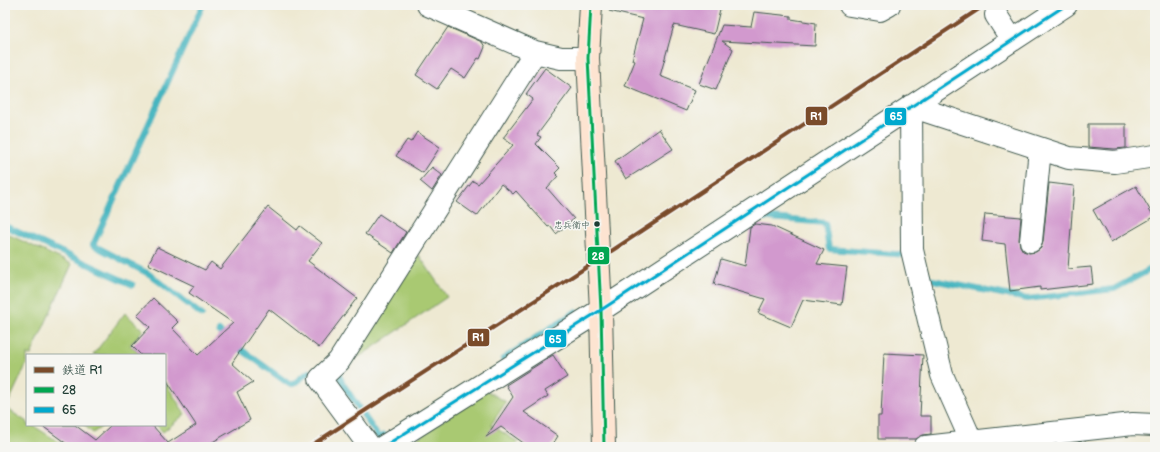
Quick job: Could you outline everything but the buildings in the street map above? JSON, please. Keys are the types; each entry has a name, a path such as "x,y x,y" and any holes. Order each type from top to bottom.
{"main road":[{"path":"591,5 588,58 602,310 604,447"}],"street":[{"path":"428,5 535,52 561,58 588,58"},
{"path":"850,5 880,10 888,5"},
{"path":"535,52 339,361 320,379 379,444 602,310 1066,5"},
{"path":"996,15 1012,40"},
{"path":"911,106 1069,158 1115,162 1155,156"},
{"path":"911,106 912,250 942,375 973,444"},
{"path":"1031,241 1040,149"},
{"path":"925,447 973,444 1133,424 1155,425"}],"green space":[{"path":"5,233 72,264 31,354 26,354 26,365 6,408 26,421 26,426 34,426 67,447 5,447"},
{"path":"419,255 447,297 359,357 353,350"},
{"path":"125,313 143,330 130,345 139,354 94,354"},
{"path":"166,384 185,414 163,432 157,426 166,426"},
{"path":"485,390 506,402 491,425 518,442 514,447 407,446"},
{"path":"85,426 103,426 93,433"}],"waterway":[{"path":"202,315 149,274 93,245 203,5"},
{"path":"760,217 825,223 829,249 908,255"},
{"path":"5,226 133,285"},
{"path":"927,274 928,279 1027,299 1114,289 1155,267"},
{"path":"503,359 575,312"},
{"path":"219,331 228,339"},
{"path":"235,345 289,384 293,384 309,372"},
{"path":"337,371 343,384 379,438 384,435"}],"rail line":[{"name":"R1","path":"309,447 616,248 985,5"}],"transit line":[{"name":"28","path":"591,5 588,58 601,310 604,447"},
{"name":"65","path":"383,447 601,310 1066,5"}],"place":[{"name":"忠兵衛中","path":"597,224"}]}
